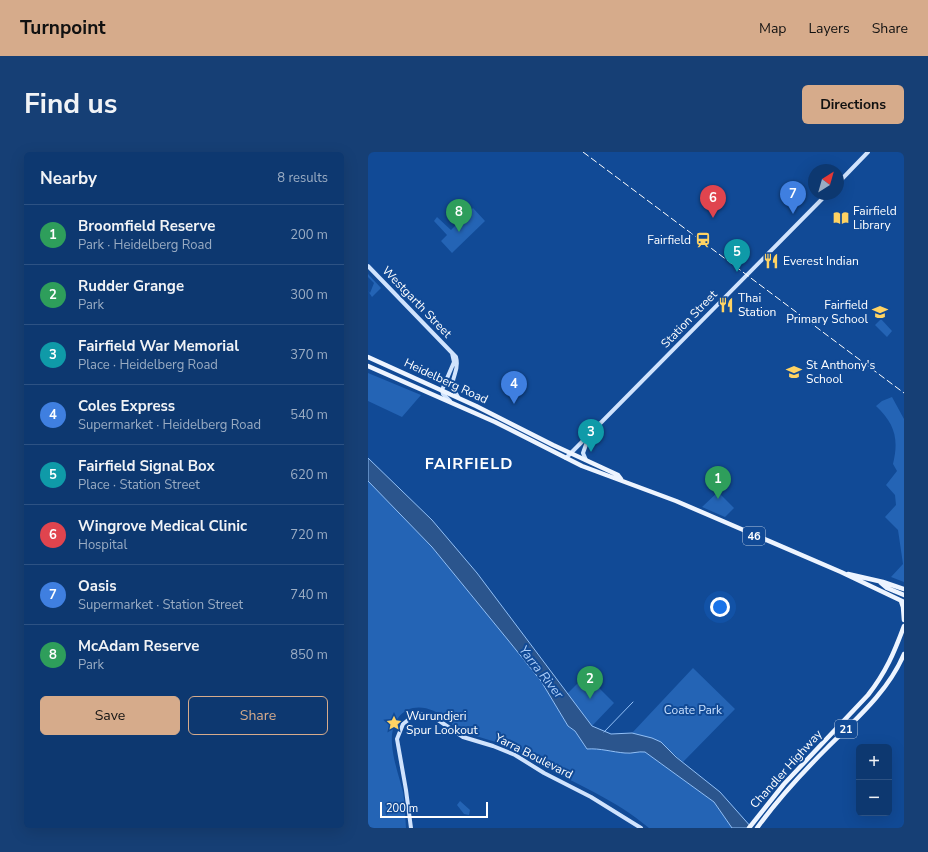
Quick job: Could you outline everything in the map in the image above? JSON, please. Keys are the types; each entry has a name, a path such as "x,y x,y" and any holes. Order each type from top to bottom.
{"main road":[{"path":"844,177 868,152"},
{"name":"Station Street","path":"566,458 821,200"},
{"name":"Westgarth Street","path":"368,266 452,353 456,362 453,373 452,388 458,397"},
{"name":"Heidelberg Road","path":"368,357 458,397 571,454 618,475 621,480"},
{"name":"Heidelberg Road","path":"368,366 414,385 501,425 566,458 615,480 621,480 841,572 902,601"},
{"name":"Westgarth Street","path":"442,390 453,373"},
{"path":"414,385 417,378"},
{"path":"442,390 443,394 451,402"},
{"path":"586,461 583,453 584,448 592,433"},
{"name":"Heidelberg Road","path":"841,572 879,581 904,589"},
{"path":"855,575 871,586 879,581 885,586 904,595"},
{"path":"902,601 904,620"},
{"name":"Chandler Highway","path":"749,828 765,807 880,679 893,656 904,626"},
{"name":"Chandler Highway","path":"757,828 768,812 793,783 880,694 894,674 904,654"},
{"name":"Yarra Boulevard","path":"411,828 409,803 397,739 403,724 412,717 421,714 435,718 463,737 493,746 515,755 544,773 598,800 641,828"}],"green space":[{"path":"473,208 485,221 452,253 441,241 447,235 434,221 437,217 451,230"},
{"path":"368,274 381,288 372,297 368,291 370,293 374,283 368,277"},
{"path":"881,319 892,331 887,337 875,325"},
{"path":"368,373 421,395 402,417 368,401"},
{"path":"892,397 904,419 904,582 891,577 903,564 898,530 885,517 896,505 895,495 886,485 897,471 893,464 896,447 894,432 888,419 876,406 882,401"},
{"path":"368,481 432,547 508,640 541,681 568,726 575,731 587,749 628,753 645,752 714,802 732,828 649,828 609,800 536,763 519,751 509,746 459,729 434,711 425,708 416,708 409,709 402,713 394,726 392,734 396,768 404,796 406,828 368,828"},
{"path":"718,492 734,508 725,517 702,507"},
{"name":"Coate Park","path":"693,668 735,709 683,762 655,740 632,733"},
{"path":"586,675 614,703 592,726 567,694"},
{"path":"460,801 470,810 469,815 464,814 457,805"}],"water":[{"name":"Yarra River","path":"368,458 432,520 477,573 592,726 611,734 632,733 661,742 676,757 720,792 752,828 732,828 714,802 645,752 628,753 587,749 575,731 568,726 541,681 508,640 432,547 368,481"}],"waterway":[{"path":"604,732 633,702"}],"railway":[{"path":"583,152 904,393"}],"place":[{"name":"Oasis","path":"793,214"},
{"name":"Wingrove Medical Clinic","path":"713,218"},
{"name":"Fairfield Library","path":"841,218"},
{"name":"McAdam Reserve","path":"459,232"},
{"name":"Fairfield","path":"703,240"},
{"name":"Everest Indian","path":"771,261"},
{"name":"Fairfield Signal Box","path":"737,272"},
{"name":"Thai Station","path":"726,305"},
{"name":"Fairfield Primary School","path":"880,312"},
{"name":"St Anthony's School","path":"794,372"},
{"name":"Coles Express","path":"514,404"},
{"name":"Fairfield War Memorial","path":"591,452"},
{"name":"Broomfield Reserve","path":"718,499"},
{"name":"Rudder Grange","path":"590,699"},
{"name":"Wurundjeri Spur Lookout","path":"394,723"}],"district":[{"name":"FAIRFIELD","path":"469,464"}]}
